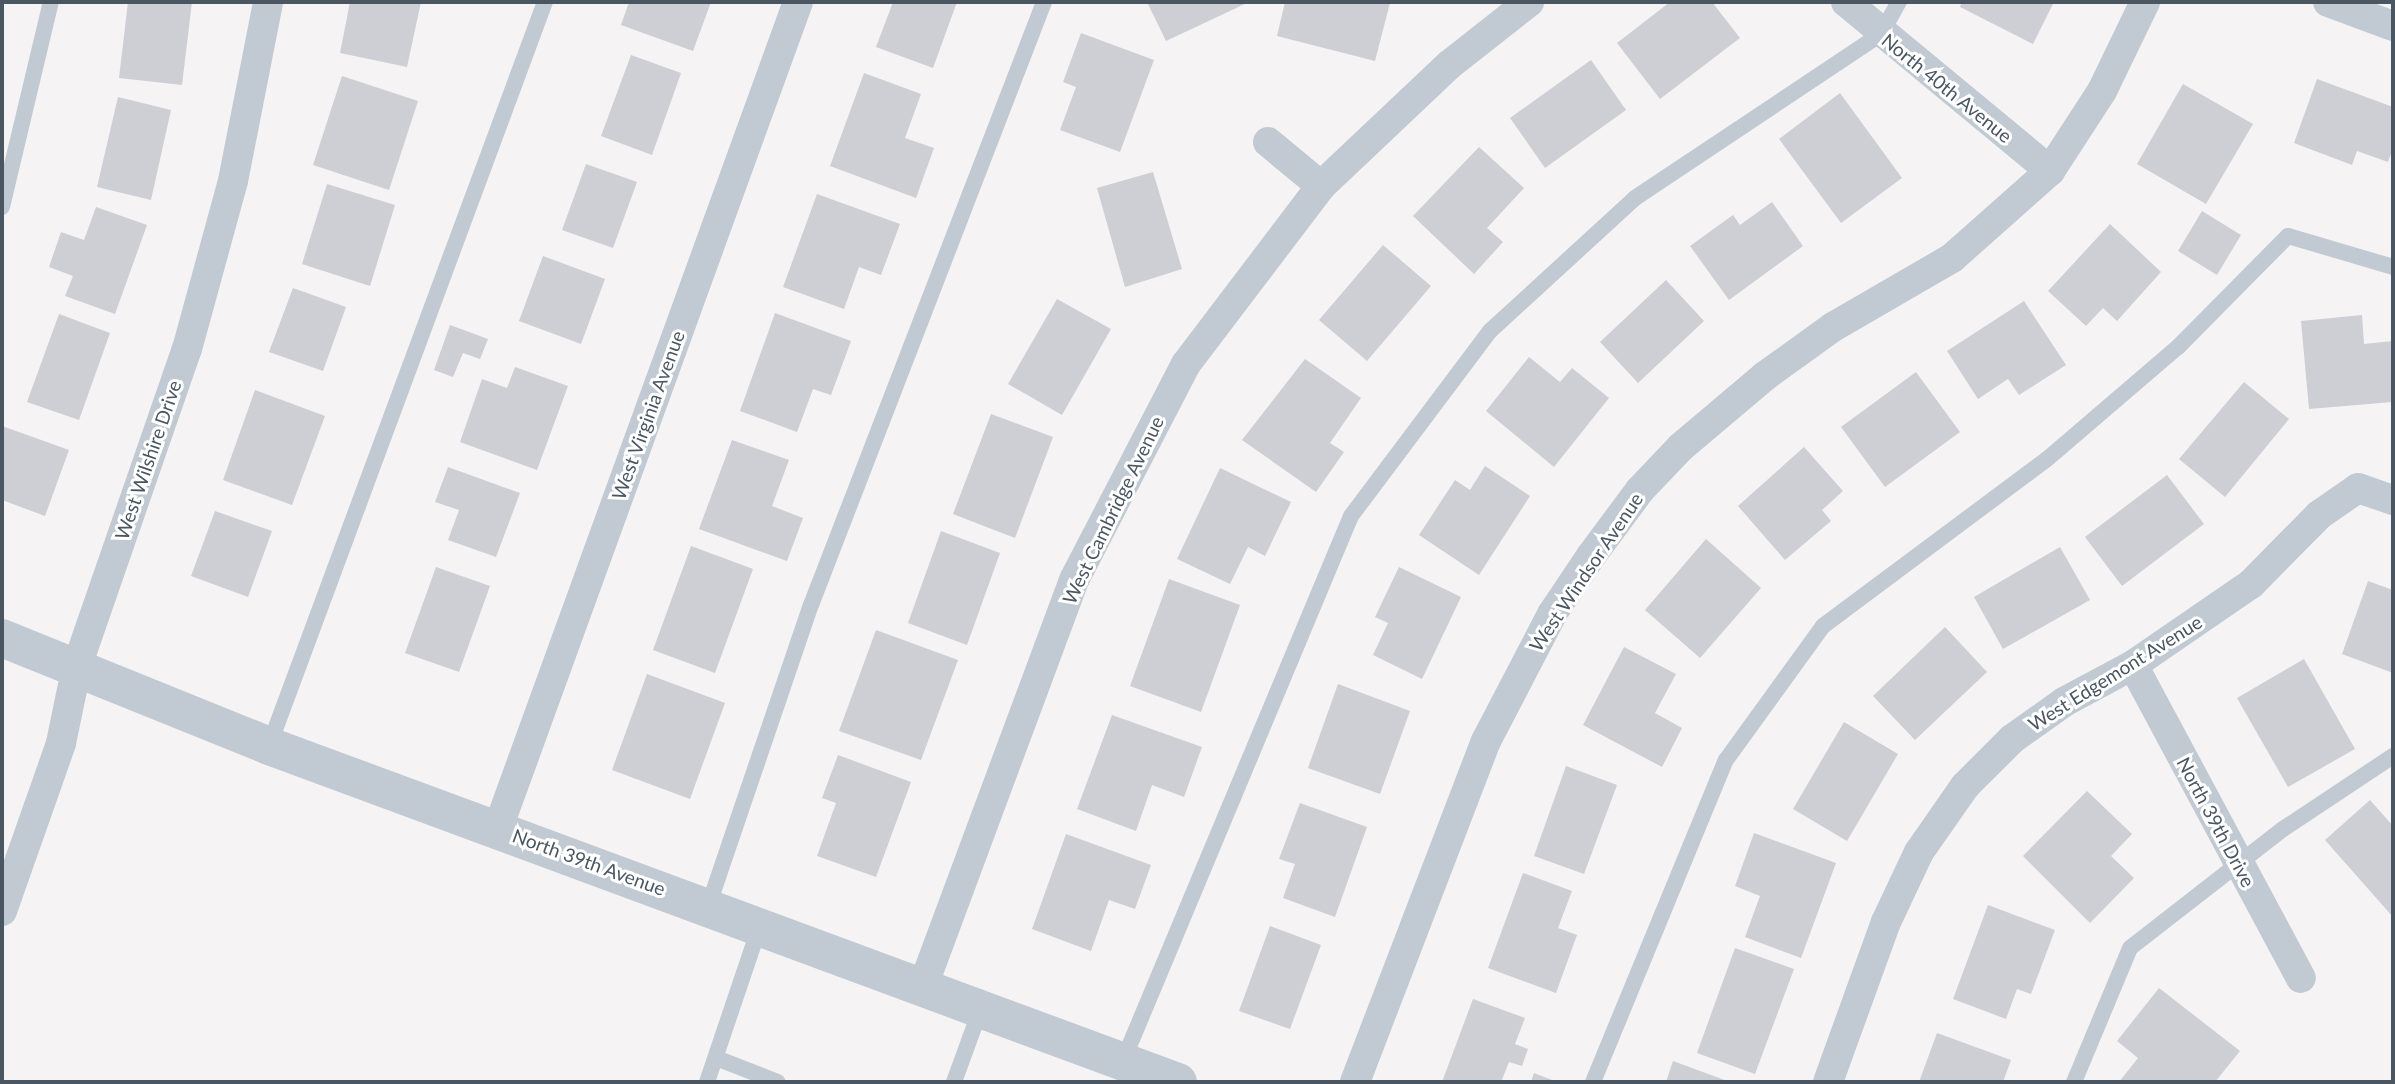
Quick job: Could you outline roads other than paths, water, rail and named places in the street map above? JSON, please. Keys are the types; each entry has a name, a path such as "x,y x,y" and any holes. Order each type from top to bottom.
{"street":[{"name":"West Wilshire Drive","path":"2,911 61,743 77,666 187,349 233,181 268,2"},
{"name":"West Virginia Avenue","path":"498,828 798,2"},
{"name":"North 40th Avenue","path":"1846,2 1881,34 2050,171"},
{"name":"West Windsor Avenue","path":"1356,1082 1486,741 1514,681 1552,614 1640,490 1681,447 1765,376 1833,327 1952,258 2050,171 2102,91 2145,2"},
{"path":"2328,2 2393,26"},
{"name":"West Cambridge Avenue","path":"923,986 1075,578 1186,364 1321,186 1449,65 1520,4"},
{"path":"1268,142 1321,186"},
{"name":"West Edgemont Avenue","path":"1828,1082 1886,922 1919,852 1965,786 2012,739 2064,702 2133,665 2251,584 2319,515 2358,488 2393,500"},
{"name":"North 39th Avenue","path":"2,638 77,666 269,746 498,828 1178,1082"},
{"name":"North 39th Drive","path":"2133,665 2238,866 2301,978"}],"lane":[{"path":"2,207 51,2"},
{"path":"269,746 545,2"},
{"path":"708,907 811,606 1044,2"},
{"path":"1122,1061 1351,516 1490,331 1635,198 1881,34 1899,2"},
{"path":"1593,1082 1726,760 1823,626 2046,460 2178,347 2288,236 2393,267"},
{"path":"2074,1082 2130,948 2283,830 2393,756"},
{"path":"707,1082 760,925"},
{"path":"954,1082 981,1008"},
{"path":"716,1058 778,1082"}]}
